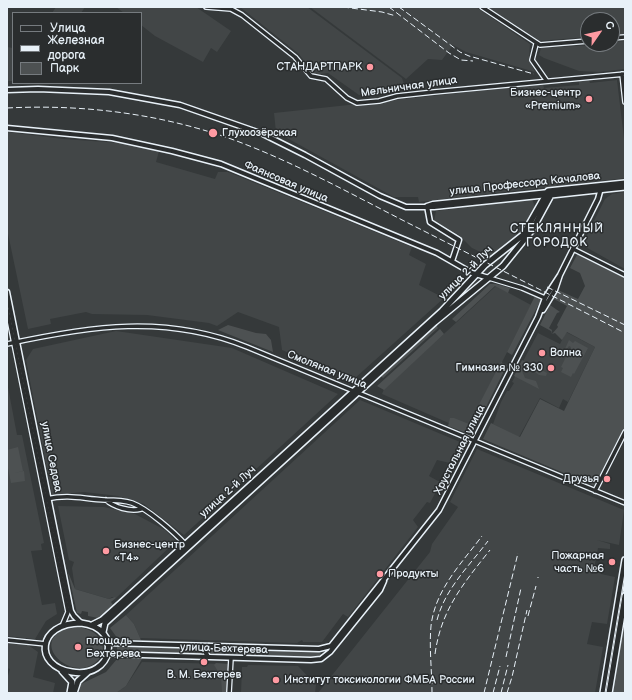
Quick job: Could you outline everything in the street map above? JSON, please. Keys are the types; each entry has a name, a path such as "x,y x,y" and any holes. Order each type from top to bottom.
{"main road":[{"name":"улица Профессора Качалова","path":"601,188 625,183"},
{"name":"улица Профессора Качалова","path":"548,194 625,187"},
{"name":"улица 2-й Луч","path":"103,632 105,623 356,392 442,311 477,274 525,232 548,194"},
{"name":"улица 2-й Луч","path":"356,392 506,263 532,230 548,194"},
{"path":"498,255 505,259 506,263"},
{"name":"улица 2-й Луч","path":"92,625 102,620 187,546"},
{"path":"603,693 625,560"},
{"path":"609,693 625,596"},
{"path":"70,693 72,682 49,658 46,644 50,634 63,624 81,622 92,625 103,632 108,643 108,654 99,667 88,672 78,681 74,693"},
{"path":"60,669 71,672 88,672"}],"street":[{"name":"Мельничная улица","path":"206,7 231,9 242,15 295,56 311,76 326,79 350,100 357,103 379,101 397,96 546,80 623,74"},
{"path":"482,7 536,44 540,45 580,42"},
{"path":"536,44 532,60 546,80"},
{"path":"623,74 625,102"},
{"name":"улица Профессора Качалова","path":"7,90 38,88 101,91 180,105 274,139 393,202 406,207 427,206 434,208 548,194"},
{"name":"Фаянсовая улица","path":"7,128 112,138 172,151 221,164 452,261 477,274 522,288 545,298"},
{"name":"Хрустальная улица","path":"538,317 545,298 560,275 598,199 601,188"},
{"path":"427,206 430,222 460,240 452,261"},
{"path":"573,249 625,275"},
{"name":"Хрустальная улица","path":"333,646 380,590 384,581 436,515 538,317 555,290 560,275"},
{"name":"улица Седова","path":"7,292 15,342"},
{"name":"улица Седова","path":"7,309 47,499 68,612 63,624"},
{"name":"Смоляная улица","path":"7,344 77,330 114,326 164,327 189,330 235,342 625,503"},
{"path":"595,491 625,432"},
{"path":"47,499 64,495 106,500 112,498 134,504 169,528 187,546"},
{"name":"улица Седова","path":"47,499 72,611 74,616 81,622"},
{"path":"106,500 111,505 131,510 140,509"},
{"path":"7,640 46,644"},
{"name":"улица Бехтерева","path":"108,643 318,649 333,646"},
{"path":"208,657 205,651 209,646"},
{"path":"321,659 333,646"},
{"path":"318,649 323,653 321,659"},
{"name":"улица Бехтерева","path":"108,654 311,660 321,659"},
{"path":"229,693 231,658"}],"shaded area":[{"path":"56,7 85,7 82,12 53,12"},
{"path":"116,7 196,7 231,31 217,52 211,48 203,62 155,36 142,26 142,12 123,12"},
{"path":"240,7 307,7 402,78 404,84 395,92 359,95 328,73 314,75 299,54"},
{"path":"310,7 476,7 530,44 529,59 535,72 466,52 453,45 442,60 428,59 406,79"},
{"path":"486,7 625,7 625,34 620,34 620,12 580,12 580,38 537,41"},
{"path":"620,41 625,41 625,69 599,72 579,71 539,55 541,48 580,46 580,52 620,52"},
{"path":"7,47 12,48 12,81 7,81"},
{"path":"589,80 590,83 617,80 625,147 625,178 419,202 418,197 394,197 276,132 274,113 543,84 544,88 579,85 579,81"},
{"path":"7,132 64,139 120,143 159,151 156,162 215,179 218,172 228,172 412,247 409,255 426,264 419,285 444,298 354,379 282,350 279,327 238,312 217,326 209,323 147,315 92,314 86,312 50,319 51,324 28,329 7,229"},
{"path":"625,192 625,269 582,245 605,199 612,194"},
{"path":"532,199 535,207 526,226 491,257 472,248 459,235 434,221 436,211"},
{"path":"496,286 531,305 467,431 382,394 384,389"},
{"path":"116,331 232,348 338,394 184,535 144,504 118,496 84,492 52,495 26,360 33,349"},
{"name":"Гимназия № 330","path":"566,332 595,347 568,402 563,399 559,408 540,398 519,437 493,424 501,402 507,391 509,391 514,383 512,382 538,333 560,344"},
{"path":"7,382 17,435 22,435 44,543 41,544 42,550 31,551 42,605 55,603 57,614 46,621 35,639 7,636"},
{"path":"360,400 460,442 450,463 437,460 429,476 438,481 442,480 430,503 427,502 413,520 418,527 348,617 343,614 322,642 303,642 302,640 297,643 140,638 134,624 126,615"},
{"path":"477,449 624,510 619,545 597,540 610,544 610,549 598,548 594,569 602,571 601,574 615,577 607,624 592,622 587,644 603,647 595,693 318,693 430,552 432,544 458,507 450,502"},
{"path":"58,506 104,507 135,514 165,530 176,541 116,598 112,597 109,599 75,589 72,568 74,562 69,560"},
{"path":"7,643 28,645 38,652 33,677 55,683 53,693 7,693 7,679 10,669 7,668"},
{"path":"142,662 229,664 227,693 116,693 126,686"},
{"name":"Институт токсикологии ФМБА России","path":"248,665 298,666 316,685 315,693 241,693 242,667 247,667"}],"green space":[{"path":"578,253 625,277 625,427 595,486 483,439 491,423 520,437 540,399 564,411 595,347 567,332 562,340 555,333 552,334 558,327 557,325 567,306 554,299 558,290 578,299 585,286 580,273 570,268"},
{"path":"490,284 510,288 508,293 495,286 456,322 452,319"},
{"path":"535,296 541,300 512,355 507,352"},
{"path":"550,305 560,312 557,313 549,328 552,330 551,334 551,331 540,325"},
{"path":"228,325 256,333 266,334 271,340 273,352 218,330"},
{"path":"436,325 438,328 383,378 381,376"},
{"path":"440,329 444,334 384,390 377,386"},
{"path":"569,340 573,343 575,341 588,348 571,377 561,372 563,368 561,367 571,347 569,346 560,360"},
{"path":"522,360 547,373 546,376 539,375 528,367 522,371 525,378 536,381 539,389 514,376"},
{"path":"501,362 507,365 472,435 448,426 450,418 454,418 469,424"},
{"path":"18,447 23,471 14,473 24,471 25,481 11,483 7,463 7,450"},
{"path":"68,572 75,589 109,599 115,597 116,598 111,602 113,605 98,618 88,616 88,612 82,611 81,614 77,613"},
{"path":"126,615 134,624 141,640 118,639 110,628"},
{"path":"625,615 625,693 612,693 624,619"},
{"path":"67,629 86,629 96,634 102,643 103,648 100,659 85,667 74,667 65,664 57,658 52,650 52,642 56,635"},
{"path":"117,645 201,648 201,655 117,652"},
{"path":"210,648 317,651 321,654 319,657 314,658 211,655 207,651"},
{"path":"117,659 142,659 126,686 116,693 79,692 81,684 106,672"},
{"path":"216,663 229,664 227,692 222,692 221,676 214,665"}],"tram line":[{"path":"605,693 625,573"}],"railway":[{"path":"343,7 382,12 396,16"},
{"path":"389,7 449,53 461,60 473,61"},
{"path":"399,7 460,52 469,56 534,74"},
{"path":"7,108 65,108 151,117 179,123 234,140 258,149 329,182 625,333"},
{"path":"547,287 625,325"},
{"path":"432,693 430,643 433,613 443,589 482,536"},
{"path":"437,620 452,588 488,541"},
{"path":"435,654 442,624 448,611 462,586 490,550"},
{"path":"484,693 518,553"},
{"path":"528,616 536,586"},
{"path":"506,657 521,588"},
{"path":"507,693 527,610"},
{"path":"501,693 508,665"},
{"path":"493,693 500,666"}],"place":[{"name":"СТАНДАРТПАРК","path":"370,67"},
{"name":"Бизнес-центр «Premium»","path":"589,99"},
{"name":"Глухоозёрская","path":"213,133"},
{"name":"Волна","path":"542,353"},
{"name":"Гимназия № 330","path":"551,368"},
{"name":"Друзья","path":"607,479"},
{"name":"Бизнес-центр «Т4»","path":"106,551"},
{"name":"Пожарная часть №6","path":"612,562"},
{"name":"Продукты","path":"380,574"},
{"name":"площадь Бехтерева","path":"78,647"},
{"name":"В. М. Бехтерев","path":"204,662"},
{"name":"Институт токсикологии ФМБА России","path":"276,680"}],"district":[{"name":"СТЕКЛЯННЫЙ ГОРОДОК","path":"557,236"}]}
